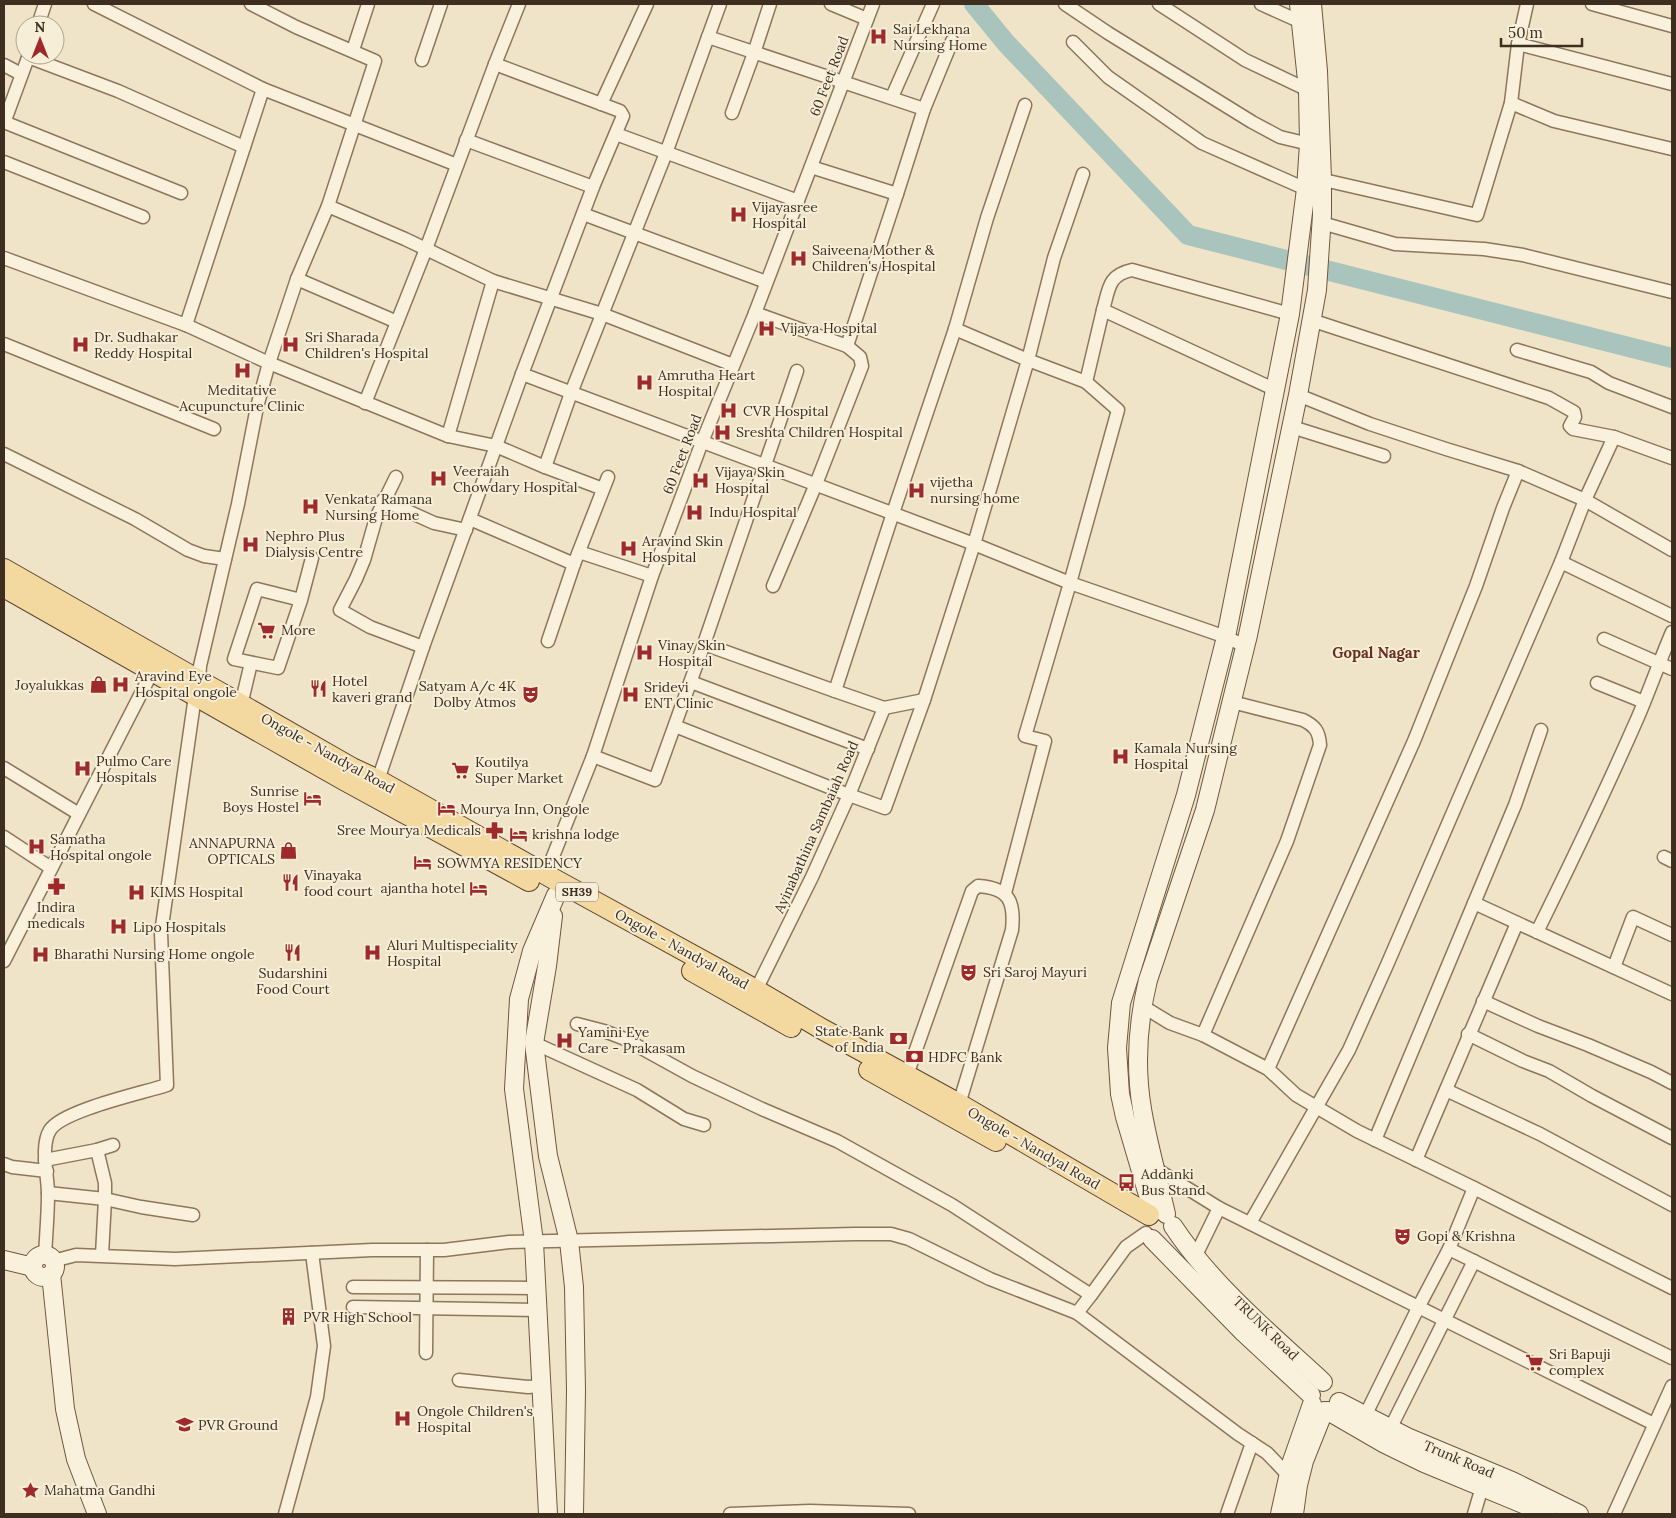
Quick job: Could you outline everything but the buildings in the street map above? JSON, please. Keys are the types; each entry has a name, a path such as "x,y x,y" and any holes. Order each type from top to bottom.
{"main road":[{"path":"1155,1223 1156,1169 1142,1108 1139,1078 1142,1006 1148,980 1205,810 1232,702 1292,427 1319,278 1322,219 1312,181 1308,90 1299,4"},
{"path":"1155,1223 1120,1094 1118,1048 1121,1003 1186,795 1226,637 1276,390 1290,314 1304,211 1312,181 1318,71 1312,4"},
{"name":"Ongole - Nandyal Road","path":"5,578 274,732 752,996 1155,1223"},
{"name":"Ongole - Nandyal Road","path":"5,578 152,672 241,705 274,732 378,780 551,885"},
{"path":"551,885 547,966 534,1043 548,1156 568,1241 574,1287 576,1390 574,1514"},
{"path":"548,1514 534,1242 514,1089 519,999 551,885"},
{"name":"Ongole - Nandyal Road","path":"752,996 822,1029 959,1104 1155,1223"},
{"name":"TRUNK Road","path":"1155,1223 1196,1256 1257,1321 1323,1382 1331,1383 1337,1387 1340,1394 1323,1405"},
{"name":"Trunk Road","path":"1155,1223 1244,1333 1323,1405 1362,1422 1407,1437 1512,1481 1578,1514"},
{"path":"4,1260 45,1267"},
{"path":"45,1267 53,1403 65,1453 90,1514"},
{"path":"45,1267 65,1409 76,1459 97,1514"},
{"path":"1280,1514 1323,1405 1312,1389 1317,1384 1323,1382"},
{"name":"Trunk Road","path":"1362,1422 1385,1444 1424,1463 1547,1514"},
{"path":"1294,1478 1294,1514"}],"street":[{"path":"94,4 263,89 457,165"},
{"path":"251,4 296,27 375,61 328,206 297,279 256,407 238,504 200,666 161,933 167,1086 83,1110 61,1120 51,1129 47,1138 48,1193 45,1267 76,1256 102,1255 175,1259 372,1250 444,1250 509,1242 891,1234 909,1239 990,1279 1077,1314 1267,1453 1294,1478"},
{"path":"353,50 368,4"},
{"path":"422,60 441,4"},
{"path":"365,403 519,4"},
{"path":"601,104 647,4"},
{"path":"545,467 571,393 666,153 720,4"},
{"path":"732,113 770,4"},
{"path":"831,4 867,19"},
{"name":"60 Feet Road","path":"551,885 652,576 702,442 756,313 766,282 873,4"},
{"path":"892,97 933,4"},
{"path":"1065,4 1108,33 1252,122 1280,137 1309,144"},
{"path":"1159,4 1245,60 1308,90"},
{"path":"1260,4 1301,22"},
{"path":"1072,42 1108,77 1202,143 1312,181 1477,215 1511,103 1518,44 1527,4"},
{"path":"1592,4 1672,26"},
{"path":"708,37 924,109"},
{"path":"847,346 924,109 952,41"},
{"path":"1518,44 1672,84"},
{"path":"378,780 423,647 522,374 592,187 622,116 620,111 495,64"},
{"path":"4,65 21,74"},
{"path":"25,65 4,123 181,193"},
{"path":"52,65 118,91 244,147"},
{"path":"186,325 263,89"},
{"path":"1511,103 1554,121 1672,149"},
{"path":"836,691 955,329 987,218 1025,105"},
{"path":"616,134 798,201"},
{"path":"466,140 592,187"},
{"path":"4,162 143,217"},
{"path":"811,167 896,194"},
{"path":"675,726 885,808 924,700 974,544 1028,360 1054,258 1083,174"},
{"path":"328,206 352,215 493,281 602,314 733,365"},
{"path":"583,214 766,282"},
{"path":"1322,219 1396,244 1484,249 1523,255 1672,292"},
{"path":"4,258 186,325 269,363 448,436 496,446 545,467 605,483 574,564 548,641"},
{"path":"1086,382 1110,284 1116,276 1132,270 1290,314"},
{"path":"297,279 397,322"},
{"path":"448,436 493,281"},
{"path":"1103,310 1276,390"},
{"path":"756,313 847,346 860,357 862,366 816,484 773,586"},
{"path":"1311,320 1549,398 1574,412 1570,426 1573,429 1614,437 1672,458"},
{"path":"955,329 1086,382 1118,410 1025,736 1045,741 1005,893"},
{"path":"4,344 214,429"},
{"path":"1517,350 1591,372 1609,383 1672,407"},
{"path":"592,756 655,780 691,682 797,371"},
{"path":"522,374 893,513 1070,583 1226,637 1245,646"},
{"path":"1298,395 1370,424 1518,471 1585,500 1672,550"},
{"path":"1292,427 1384,456"},
{"path":"1250,1223 1350,1050 1561,562 1585,500 1614,437"},
{"path":"4,454 135,519 188,550 204,556 225,559"},
{"path":"1268,1069 1414,741 1476,586 1518,471"},
{"path":"396,477 383,500 376,518 356,580 340,610 370,626 423,647"},
{"path":"383,500 434,524 468,525 574,564"},
{"path":"579,552 652,576"},
{"path":"301,600 257,589 234,659 278,668 301,600 312,558"},
{"path":"1561,562 1672,616"},
{"path":"1536,932 1585,834 1644,702 1672,632"},
{"path":"1604,639 1672,669"},
{"path":"704,644 884,708 924,700"},
{"path":"241,705 252,663"},
{"path":"5,956 152,672"},
{"path":"691,682 868,749"},
{"path":"1597,683 1644,702"},
{"path":"1203,1035 1287,841 1320,745 1318,730 1303,720 1232,702"},
{"name":"Ayinabathina Sambaiah Road","path":"752,996 812,877 849,795 884,708"},
{"path":"1375,1140 1515,805 1540,730"},
{"path":"4,768 79,814"},
{"path":"4,837 51,868"},
{"path":"907,1075 972,891 978,886 984,886 1005,893 1012,904 1012,930 959,1104"},
{"path":"1474,903 1672,994"},
{"path":"1614,967 1633,917 1672,935"},
{"path":"1416,1160 1468,1034 1517,923"},
{"path":"1484,1001 1538,1026 1597,1048 1672,1083"},
{"path":"1142,1006 1170,1023 1203,1035 1268,1069 1296,1095 1357,1131 1672,1288"},
{"path":"577,1024 625,1039 692,1076 837,1142 952,1205 1091,1295"},
{"path":"1468,1034 1548,1071 1672,1138"},
{"path":"534,1043 637,1090 684,1119 704,1125"},
{"path":"1446,1090 1540,1134 1672,1205"},
{"path":"4,1164 12,1167 46,1165 113,1145"},
{"path":"97,1150 104,1183 105,1199 102,1255"},
{"path":"1156,1169 1219,1208 1654,1424"},
{"path":"1362,1422 1419,1306 1450,1249 1474,1188"},
{"path":"48,1193 105,1199 193,1215"},
{"path":"1196,1256 1219,1208"},
{"path":"1077,1314 1126,1247 1155,1223"},
{"path":"1450,1249 1672,1358"},
{"path":"426,1353 427,1250"},
{"path":"285,1514 317,1397 324,1346 312,1253"},
{"path":"1392,1423 1474,1261"},
{"path":"353,1287 536,1288"},
{"path":"353,1307 538,1310"},
{"path":"459,1380 528,1387 541,1386"},
{"path":"1614,1514 1672,1386"},
{"path":"1227,1514 1252,1443"},
{"path":"1474,1514 1482,1487"},
{"path":"730,1514 810,1511 909,1514"}],"waterway":[{"path":"974,4 1006,43 1188,235 1672,358"}],"place":[{"name":"Sai Lekhana Nursing Home","path":"879,37"},
{"name":"Vijayasree Hospital","path":"738,215"},
{"name":"Saiveena Mother & Children's Hospital","path":"798,258"},
{"name":"Vijaya Hospital","path":"767,328"},
{"name":"Dr. Sudhakar Reddy Hospital","path":"80,345"},
{"name":"Sri Sharada Children's Hospital","path":"291,345"},
{"name":"Meditative Acupuncture Clinic","path":"242,370"},
{"name":"Amrutha Heart Hospital","path":"644,383"},
{"name":"CVR Hospital","path":"729,411"},
{"name":"Sreshta Children Hospital","path":"722,432"},
{"name":"Veeraiah Chowdary Hospital","path":"439,479"},
{"name":"Vijaya Skin Hospital","path":"701,480"},
{"name":"vijetha nursing home","path":"916,490"},
{"name":"Venkata Ramana Nursing Home","path":"311,507"},
{"name":"Indu Hospital","path":"695,512"},
{"name":"Nephro Plus Dialysis Centre","path":"251,544"},
{"name":"Aravind Skin Hospital","path":"628,549"},
{"name":"More","path":"267,630"},
{"name":"Vinay Skin Hospital","path":"644,653"},
{"name":"Aravind Eye Hospital ongole","path":"121,684"},
{"name":"Joyalukkas","path":"98,685"},
{"name":"Hotel kaveri grand","path":"318,689"},
{"name":"Satyam A/c 4K Dolby Atmos","path":"530,694"},
{"name":"Sridevi ENT Clinic","path":"630,695"},
{"name":"Kamala Nursing Hospital","path":"1120,756"},
{"name":"Pulmo Care Hospitals","path":"82,769"},
{"name":"Koutilya Super Market","path":"461,770"},
{"name":"Sunrise Boys Hostel","path":"313,799"},
{"name":"Mourya Inn, Ongole","path":"446,809"},
{"name":"Sree Mourya Medicals","path":"495,830"},
{"name":"krishna lodge","path":"518,834"},
{"name":"Samatha Hospital ongole","path":"36,847"},
{"name":"ANNAPURNA OPTICALS","path":"289,851"},
{"name":"SOWMYA RESIDENCY","path":"423,863"},
{"name":"Vinayaka food court","path":"290,883"},
{"name":"Indira medicals","path":"56,887"},
{"name":"ajantha hotel","path":"479,888"},
{"name":"KIMS Hospital","path":"136,892"},
{"name":"Lipo Hospitals","path":"119,927"},
{"name":"Sudarshini Food Court","path":"293,953"},
{"name":"Aluri Multispeciality Hospital","path":"373,953"},
{"name":"Bharathi Nursing Home ongole","path":"40,954"},
{"name":"Sri Saroj Mayuri","path":"969,972"},
{"name":"State Bank of India","path":"898,1039"},
{"name":"Yamini Eye Care - Prakasam","path":"564,1040"},
{"name":"HDFC Bank","path":"914,1057"},
{"name":"Addanki Bus Stand","path":"1127,1182"},
{"name":"Gopi & Krishna","path":"1403,1236"},
{"name":"PVR High School","path":"289,1317"},
{"name":"Sri Bapuji complex","path":"1535,1362"},
{"name":"Ongole Children's Hospital","path":"403,1419"},
{"name":"PVR Ground","path":"184,1425"},
{"name":"Mahatma Gandhi","path":"30,1490"}],"district":[{"name":"Gopal Nagar","path":"1376,653"}]}
